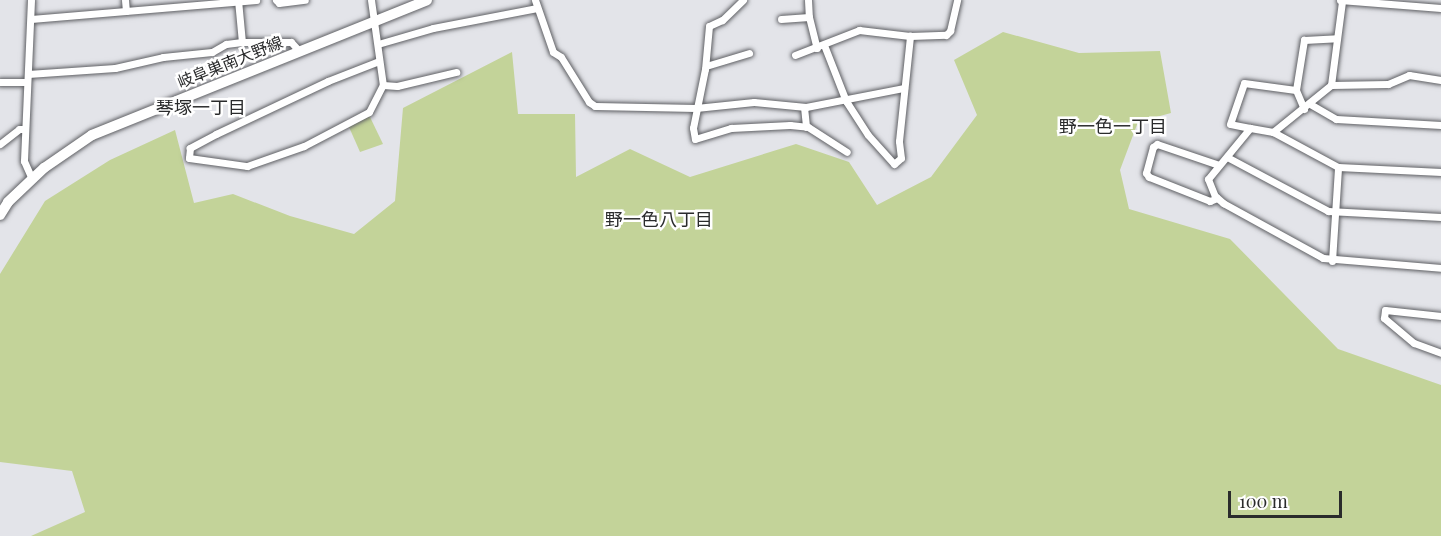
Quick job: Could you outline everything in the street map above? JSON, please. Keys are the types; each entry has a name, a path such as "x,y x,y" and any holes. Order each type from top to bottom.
{"main road":[{"name":"岐阜巣南大野線","path":"0,215 8,202 32,178 69,149 92,135 427,0"}],"street":[{"path":"31,0 24,161 32,178"},
{"path":"125,0 126,11"},
{"path":"31,19 256,0"},
{"path":"276,0 279,3 305,0"},
{"path":"371,0 383,85 369,112 304,146 247,166 189,158 190,148 207,139 328,81 379,61"},
{"path":"742,0 722,20 710,26 706,66 693,128 695,139 749,126 806,127 847,152"},
{"path":"808,0 809,17 846,101 868,135 894,164 901,158 899,141 910,36"},
{"path":"795,55 859,30 910,36 946,35 950,31 957,0"},
{"path":"238,1 242,42"},
{"path":"1274,132 1331,85 1341,1 1441,8"},
{"path":"378,44 433,28 536,4 553,52 561,57 585,96 595,106 696,108 754,102 804,107 846,101 904,88"},
{"path":"781,19 809,17"},
{"path":"1337,38 1305,40 1296,90 1307,107 1336,118 1441,125"},
{"path":"0,82 115,68 163,57 212,52 226,44 242,42 291,42 299,51"},
{"path":"706,66 749,53"},
{"path":"383,85 397,86 456,72"},
{"path":"1331,85 1388,84 1408,75 1441,80"},
{"path":"1296,90 1244,83 1230,124 1274,132 1338,167 1441,172"},
{"path":"804,107 806,127"},
{"path":"1250,128 1209,179 1217,198 1313,253 1332,261 1441,268"},
{"path":"0,144 19,129 24,129"},
{"path":"1217,198 1210,201 1149,177 1146,172 1153,147 1157,144 1219,165"},
{"path":"1227,157 1328,211 1441,217"},
{"path":"1332,261 1338,167"},
{"path":"1441,316 1385,310 1384,318 1414,343 1441,353"}],"green space":[{"path":"1003,32 1079,53 1160,51 1171,113 1138,122 1120,170 1129,209 1230,239 1338,349 1441,385 1441,536 31,536 85,512 72,471 0,462 0,274 45,201 110,160 175,130 194,203 233,194 290,216 354,234 395,201 403,108 512,52 518,114 575,114 576,177 630,149 690,177 796,144 849,162 877,205 931,177 977,115 954,60"},
{"path":"369,115 383,144 360,152 349,127"}],"district":[{"name":"琴塚一丁目","path":"201,107"},
{"name":"野一色一丁目","path":"1113,126"},
{"name":"野一色八丁目","path":"659,219"}]}
